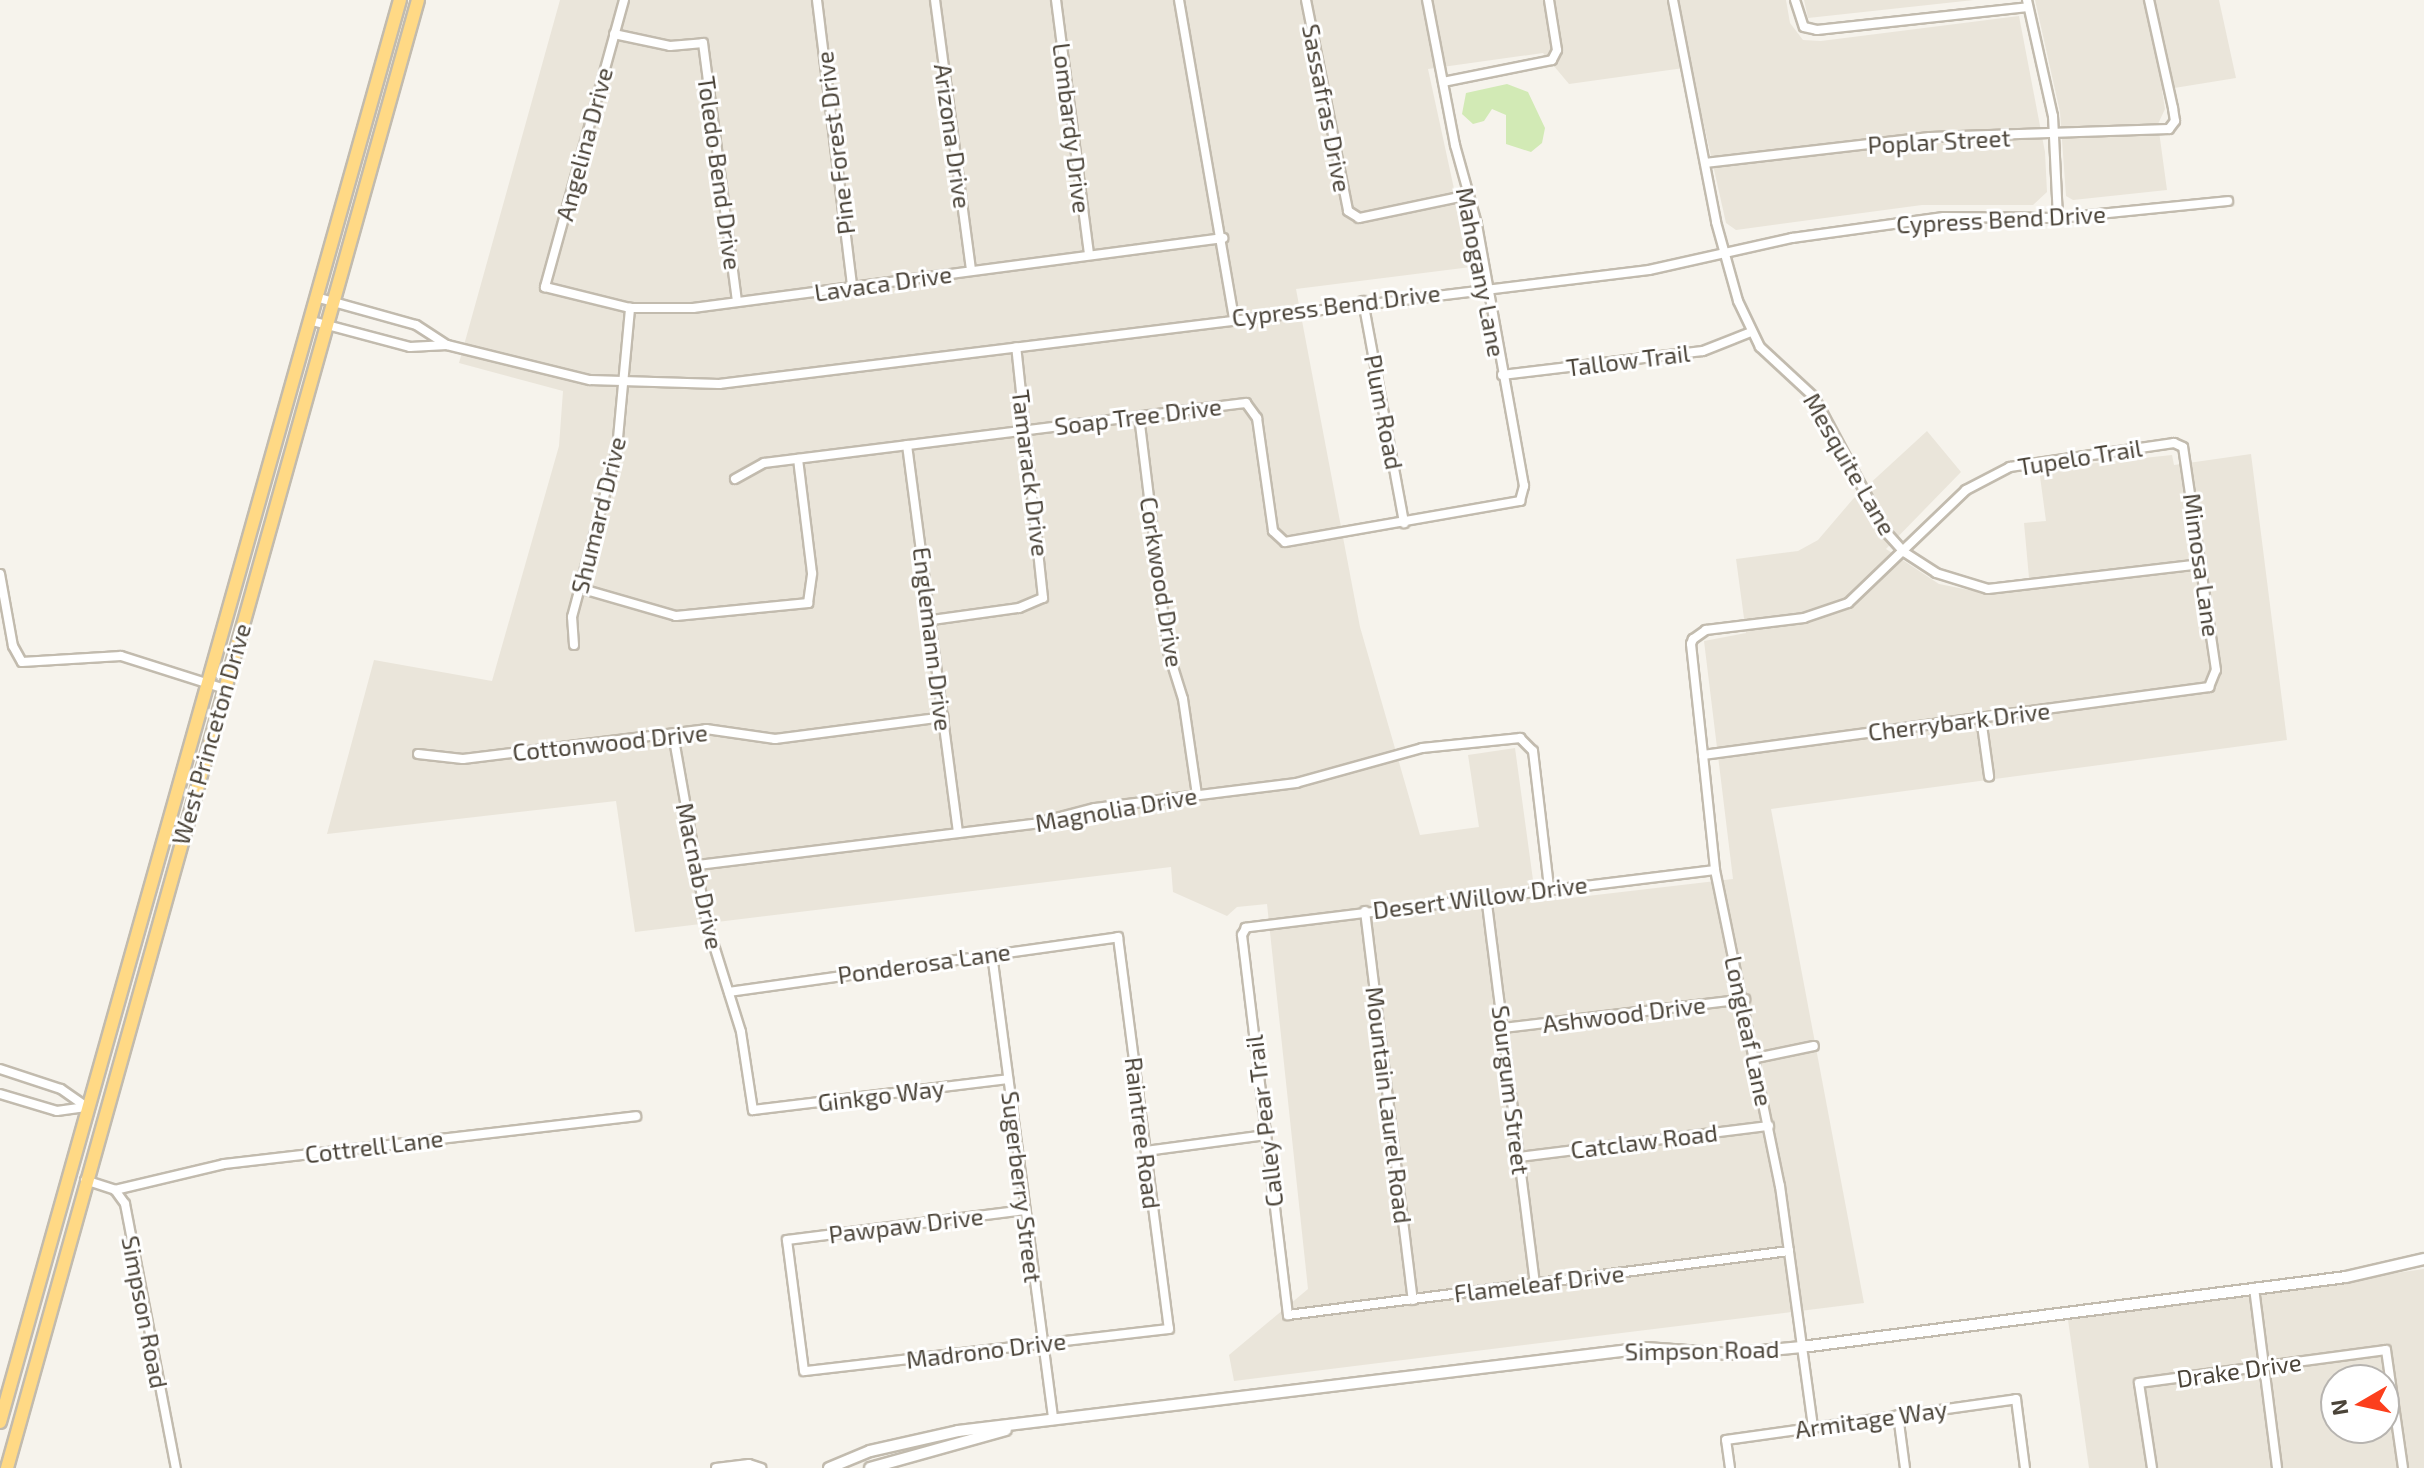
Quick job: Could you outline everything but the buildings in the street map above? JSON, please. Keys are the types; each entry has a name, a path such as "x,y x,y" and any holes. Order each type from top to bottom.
{"highway":[{"name":"West Princeton Drive","path":"0,1422 205,683 319,298 400,0"},
{"name":"West Princeton Drive","path":"7,1468 222,688 337,303 418,0"}],"street":[{"name":"Angelina Drive","path":"545,287 624,0"},
{"name":"Pine Forest Drive","path":"817,0 852,287"},
{"name":"Arizona Drive","path":"935,0 971,271"},
{"name":"Lombardy Drive","path":"1056,0 1089,255"},
{"path":"1179,0 1223,238 1234,318"},
{"name":"Sassafras Drive","path":"1306,0 1351,215 1359,218 1469,195"},
{"name":"Mahogany Lane","path":"1427,0 1469,195 1523,497"},
{"path":"1443,82 1546,62 1556,55 1549,0"},
{"name":"Mesquite Lane","path":"1673,0 1705,163 1726,252 1751,332 1814,397 1886,532 1904,552 1936,573 1988,589 2202,564"},
{"path":"1795,0 1804,27 1817,30 2028,3 2055,136 2058,218"},
{"name":"Poplar Street","path":"1705,163 1930,137 2152,134 2173,125 2149,0"},
{"name":"Toledo Bend Drive","path":"614,34 670,46 703,43 737,302"},
{"name":"Cypress Bend Drive","path":"312,321 410,347 447,345 545,371 626,384 719,384 1363,301 1649,270 1726,252 1944,217 2058,218 2228,201"},
{"name":"Lavaca Drive","path":"545,287 630,308 737,302 1223,238"},
{"name":"Cypress Bend Drive","path":"319,298 416,325 447,345"},
{"name":"Plum Road","path":"1363,301 1404,523"},
{"name":"Shumard Drive","path":"574,645 572,617 617,449 626,384 630,308"},
{"name":"Tallow Trail","path":"1502,375 1703,351 1751,332"},
{"name":"Tamarack Drive","path":"932,620 1019,608 1043,598 1016,347"},
{"name":"Soap Tree Drive","path":"735,479 754,466 798,459 1251,404 1257,418 1271,523 1285,542 1515,503 1523,497"},
{"name":"Corkwood Drive","path":"1139,416 1168,651 1183,699 1197,795"},
{"name":"Tupelo Trail","path":"1696,635 1827,612 1868,588 1966,490 2010,467 2174,443 2183,447"},
{"name":"Englemann Drive","path":"907,445 958,833"},
{"name":"Mimosa Lane","path":"2183,447 2202,564 2213,683"},
{"path":"579,588 676,616 808,603 813,594 798,459"},
{"path":"0,574 13,646 22,662 121,656 222,688"},
{"name":"Longleaf Lane","path":"1696,635 1691,644 1715,870 1745,999 1769,1126 1813,1427"},
{"name":"Cherrybark Drive","path":"1703,755 2203,689 2213,683"},
{"name":"Cottonwood Drive","path":"418,754 463,759 706,729 775,739 944,717"},
{"path":"1981,718 1989,776"},
{"name":"Macnab Drive","path":"673,734 709,937 729,992 747,1057 753,1110"},
{"name":"Magnolia Drive","path":"698,865 958,833 1197,795 1296,783 1422,748 1520,738 1529,742 1549,888"},
{"name":"Desert Willow Drive","path":"1246,928 1549,888 1715,870"},
{"name":"Sourgum Street","path":"1486,896 1535,1284"},
{"name":"Mountain Laurel Road","path":"1365,911 1413,1300"},
{"name":"Calley Pear Trail","path":"1246,928 1242,935 1288,1315"},
{"name":"Ponderosa Lane","path":"729,992 1118,937"},
{"name":"Raintree Road","path":"1118,937 1169,1329"},
{"name":"Sugerberry Street","path":"992,954 1053,1420"},
{"name":"Ashwood Drive","path":"1503,1028 1745,999"},
{"path":"1756,1058 1814,1046"},
{"path":"0,1069 61,1089 87,1107"},
{"name":"Ginkgo Way","path":"753,1110 1008,1079"},
{"path":"0,1094 57,1111 87,1107"},
{"name":"Cottrell Lane","path":"115,1190 215,1165 636,1116"},
{"name":"Catclaw Road","path":"1519,1157 1769,1126"},
{"path":"1146,1151 1266,1135"},
{"path":"85,1180 115,1190"},
{"name":"Simpson Road","path":"115,1190 125,1204 176,1468"},
{"name":"Pawpaw Drive","path":"804,1371 787,1240 1025,1210"},
{"name":"Flameleaf Drive","path":"1288,1315 1789,1251"},
{"name":"Simpson Road","path":"829,1468 916,1438 1027,1423 1646,1348 1729,1354 1802,1347 2346,1277 2424,1259"},
{"path":"2254,1288 2277,1468"},
{"name":"Madrono Drive","path":"804,1371 1169,1329"},
{"name":"Drake Drive","path":"2152,1468 2139,1383 2386,1350 2403,1468"},
{"name":"Armitage Way","path":"1730,1468 1726,1440 2016,1399 2025,1468"},
{"path":"1898,1415 1905,1468"},
{"name":"Simpson Road","path":"870,1468 1027,1423"},
{"path":"716,1468 749,1464 761,1468"}],"shaded area":[{"path":"560,0 1786,0 1790,23 1803,40 1821,41 2019,16 2045,152 2047,192 2033,205 1922,205 1736,230 1726,223 1691,67 1569,84 1543,53 1428,69 1471,267 1296,289 1360,627 1420,835 1479,827 1468,755 1515,748 1536,902 1733,879 1704,641 1746,633 1736,559 1798,551 1818,540 1853,499 1927,431 1961,472 1886,549 1939,584 1989,594 2030,589 2024,523 2046,521 2039,469 2172,455 2174,465 2251,454 2287,740 1771,809 1864,1303 1234,1381 1229,1355 1308,1289 1267,904 1237,907 1227,916 1173,892 1171,867 635,932 616,801 327,834 374,660 492,681 559,446 563,391 459,363"},
{"path":"1804,0 1974,0 1808,18"},
{"path":"2035,0 2219,0 2236,78 2162,90 2165,109 2158,124 2167,190 2073,200 2066,196 2060,112"},
{"path":"2424,1269 2424,1468 2089,1468 2068,1320"}],"green space":[{"path":"1507,84 1528,92 1545,128 1542,143 1531,152 1506,144 1506,115 1492,109 1484,121 1473,124 1462,114 1466,93"}]}
